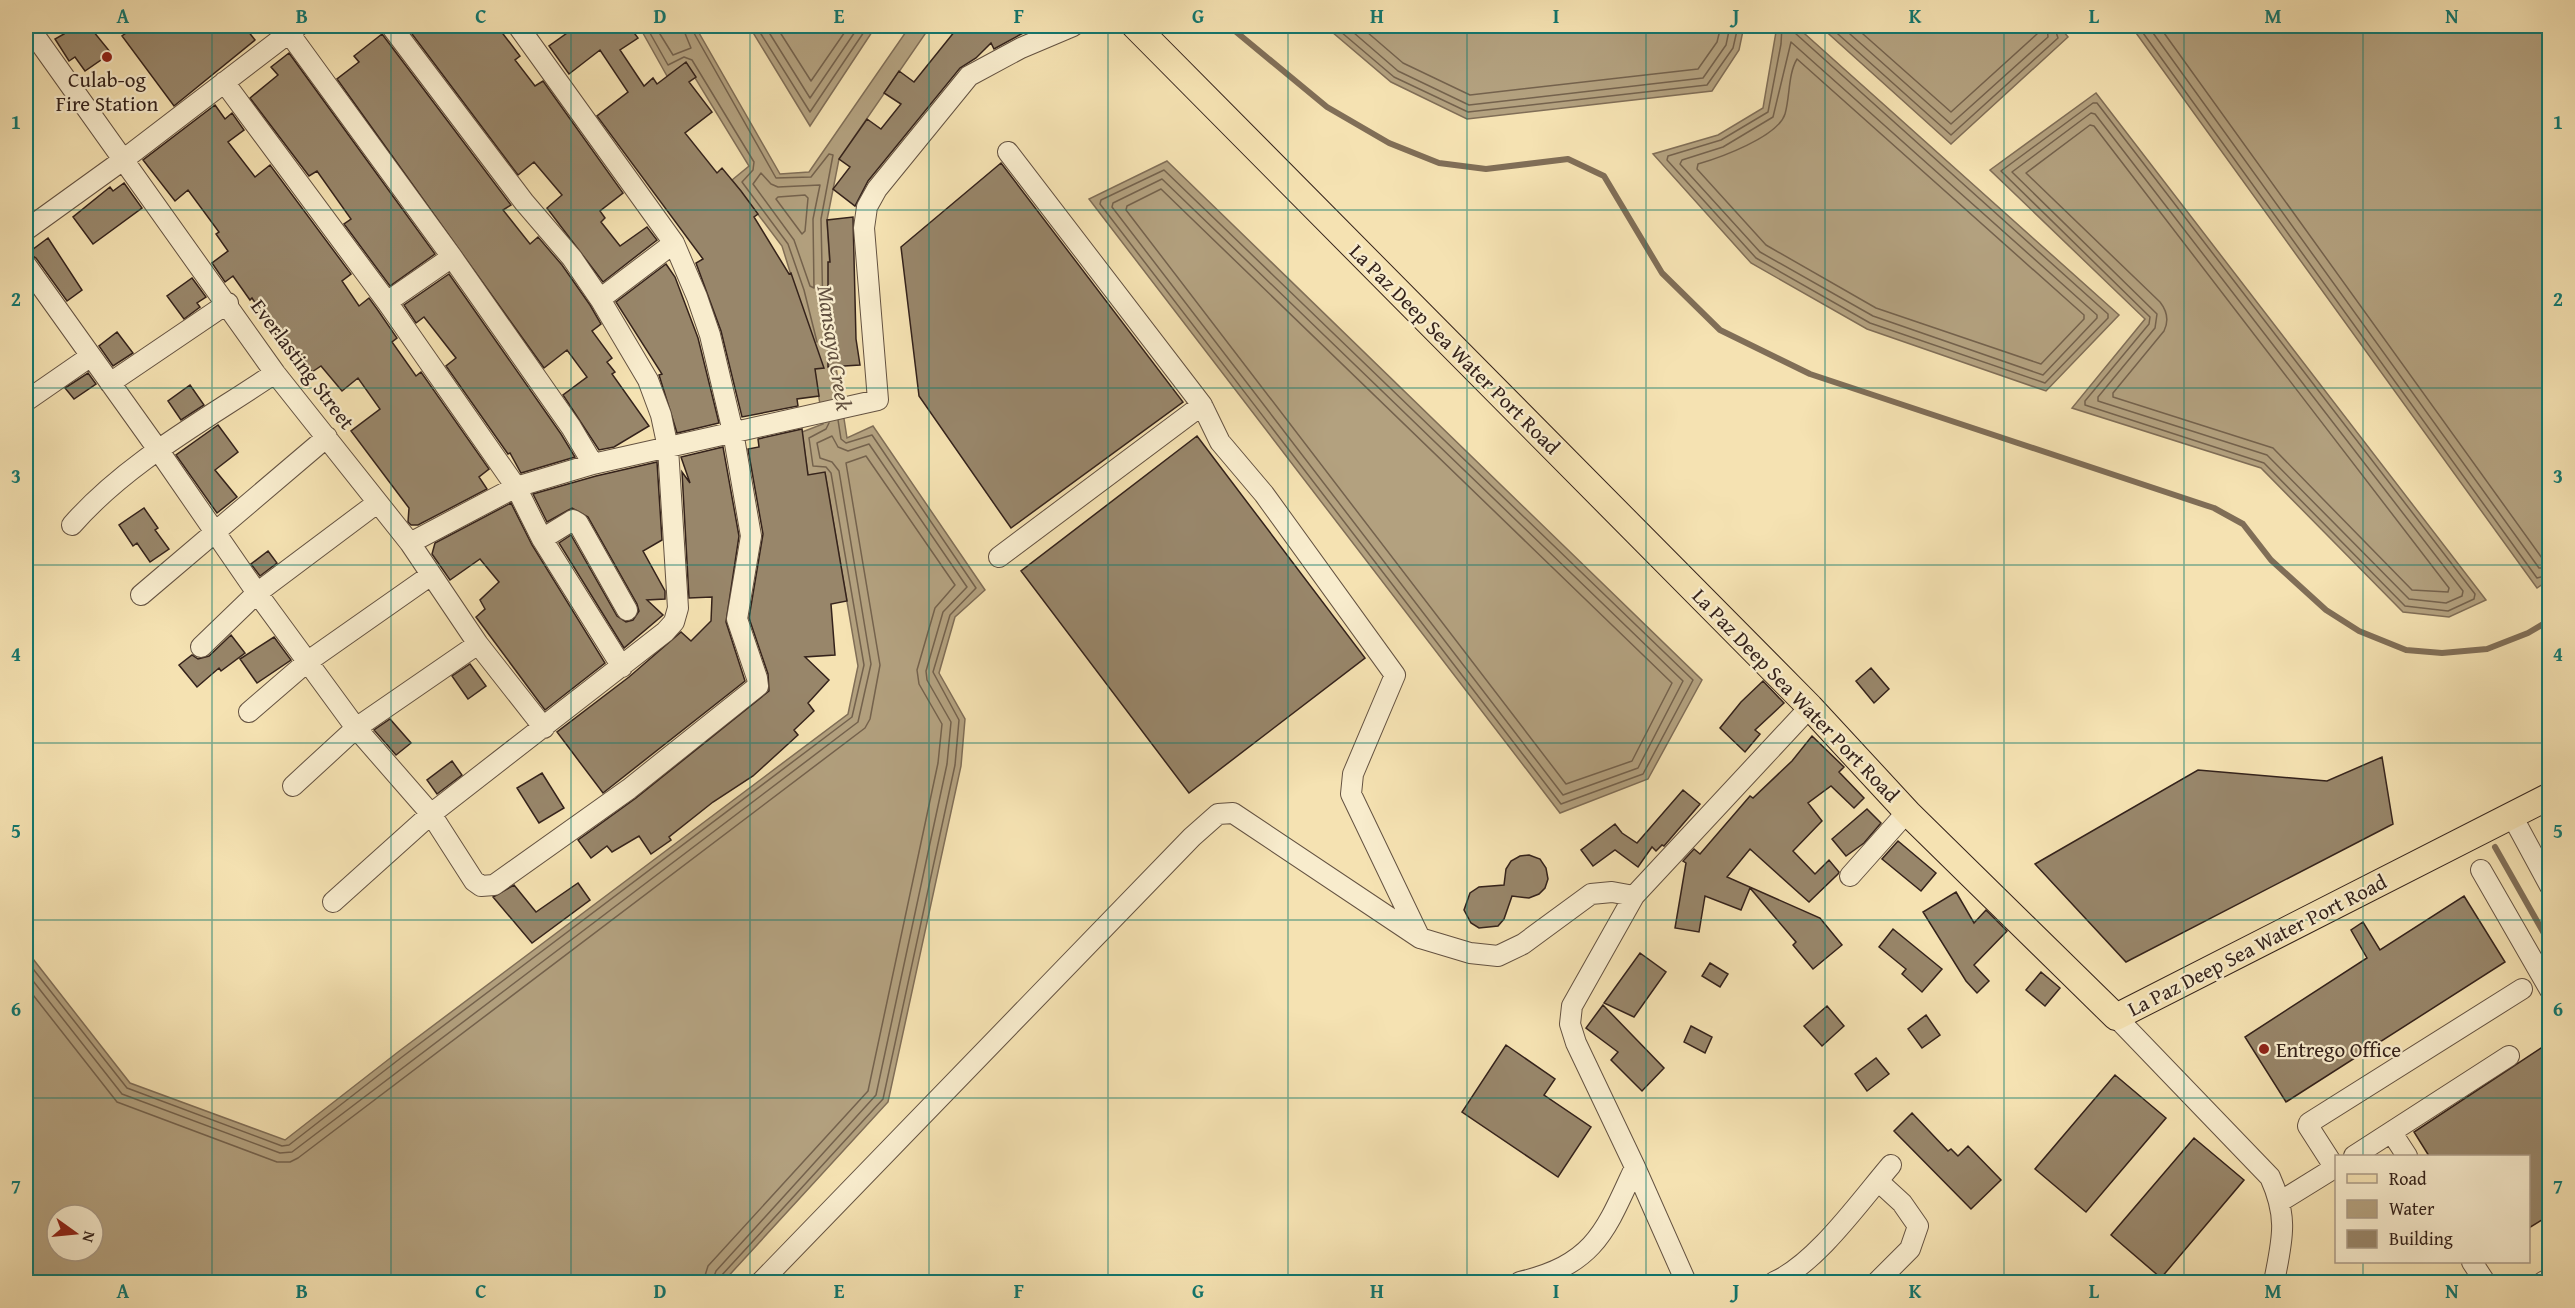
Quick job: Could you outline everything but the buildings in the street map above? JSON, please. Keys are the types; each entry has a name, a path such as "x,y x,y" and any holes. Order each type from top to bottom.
{"main road":[{"name":"La Paz Deep Sea Water Port Road","path":"1135,26 1810,707 1907,812 2116,1017 2550,796"}],"street":[{"name":"Everlasting Street","path":"28,26 228,303 275,373 410,543 478,644 544,728"},
{"path":"333,902 431,814 665,632 674,622 678,608 668,448 662,415 648,380 600,299 391,26"},
{"path":"26,265 257,593 356,728 431,814 474,881 482,886 494,885 628,789 758,686 737,619 751,536 732,432 710,335 683,260 674,243 518,26"},
{"path":"410,543 516,487 593,464 878,400 864,228 867,207 877,189 969,76 1022,48 1073,26"},
{"path":"26,230 123,160 293,29 571,427 593,464"},
{"path":"224,82 387,302 516,487 542,539 622,667"},
{"path":"1008,152 1203,405 1220,442 1264,494 1395,675 1353,774 1351,794 1420,938"},
{"path":"600,299 674,243"},
{"path":"387,302 452,257"},
{"path":"110,383 228,303"},
{"path":"26,400 91,356"},
{"path":"72,525 91,503 159,451 275,373"},
{"path":"999,557 1203,405"},
{"path":"141,595 327,437"},
{"path":"201,647 257,593 377,503"},
{"path":"542,539 566,523 573,520 578,522 627,610"},
{"path":"249,711 307,662 431,575"},
{"path":"292,786 356,728 478,644"},
{"path":"1691,1280 1576,1043 1570,1024 1572,1006 1634,896 1810,707"},
{"path":"1850,876 1907,812"},
{"path":"761,1282 1192,837 1218,814 1233,813 1420,938 1470,953 1498,956 1523,944 1591,894 1612,892 1634,896"},
{"path":"2511,814 2550,886"},
{"path":"2481,870 2550,990"},
{"path":"2335,1166 2308,1126 2309,1123 2522,989"},
{"path":"2116,1017 2270,1177 2281,1202 2283,1244 2274,1282"},
{"path":"2356,1155 2509,1056"},
{"path":"2392,1133 2406,1155"},
{"path":"1774,1282 1787,1277 1810,1256 1891,1164"},
{"path":"1520,1282 1566,1267 1590,1249 1607,1227 1635,1167"},
{"path":"2281,1202 2335,1169"},
{"path":"1877,1282 1910,1249 1918,1226 1902,1203 1878,1181"},
{"path":"2473,1263 2485,1282"},
{"path":"2543,1282 2550,1278"}],"water":[{"path":"639,26 695,26 780,174 809,172 910,26 937,26 927,31 839,159 827,220 836,367 847,438 873,426 985,590 955,617 939,673 965,719 961,766 888,1102 723,1282 26,1282 26,950 130,1083 285,1140 398,1052 848,714 858,666 825,473 808,475 802,432 823,424 809,333 782,246 732,180 749,166 686,63 667,76"},
{"path":"749,26 876,26 810,126"},
{"path":"1325,26 1744,26 1739,50 1712,91 1467,119 1391,82"},
{"path":"1777,26 1796,26 2119,315 2046,391 1867,329 1751,263 1653,154 1718,135 1763,108"},
{"path":"1820,26 2059,26 2068,37 1951,144"},
{"path":"2131,26 2547,26 2550,32 2549,580 2537,588"},
{"path":"2096,93 2486,600 2449,617 2403,612 2261,468 2072,408 2145,319 1990,170"},
{"path":"1167,161 1702,680 1648,779 1560,813 1089,199"}],"waterway":[{"path":"1229,26 1327,107 1389,143 1439,163 1486,169 1568,159 1604,176 1662,273 1720,330 1810,374 2214,508 2243,524 2271,560 2326,610 2359,631 2406,650 2442,653 2487,649 2528,633 2550,620"},
{"path":"2495,847 2550,944"}],"place":[{"name":"Culab-og Fire Station","path":"107,57"},
{"name":"Entrego Office","path":"2264,1049"}],"water label":[{"name":"Mansaya Creek","path":"835,348"}]}
